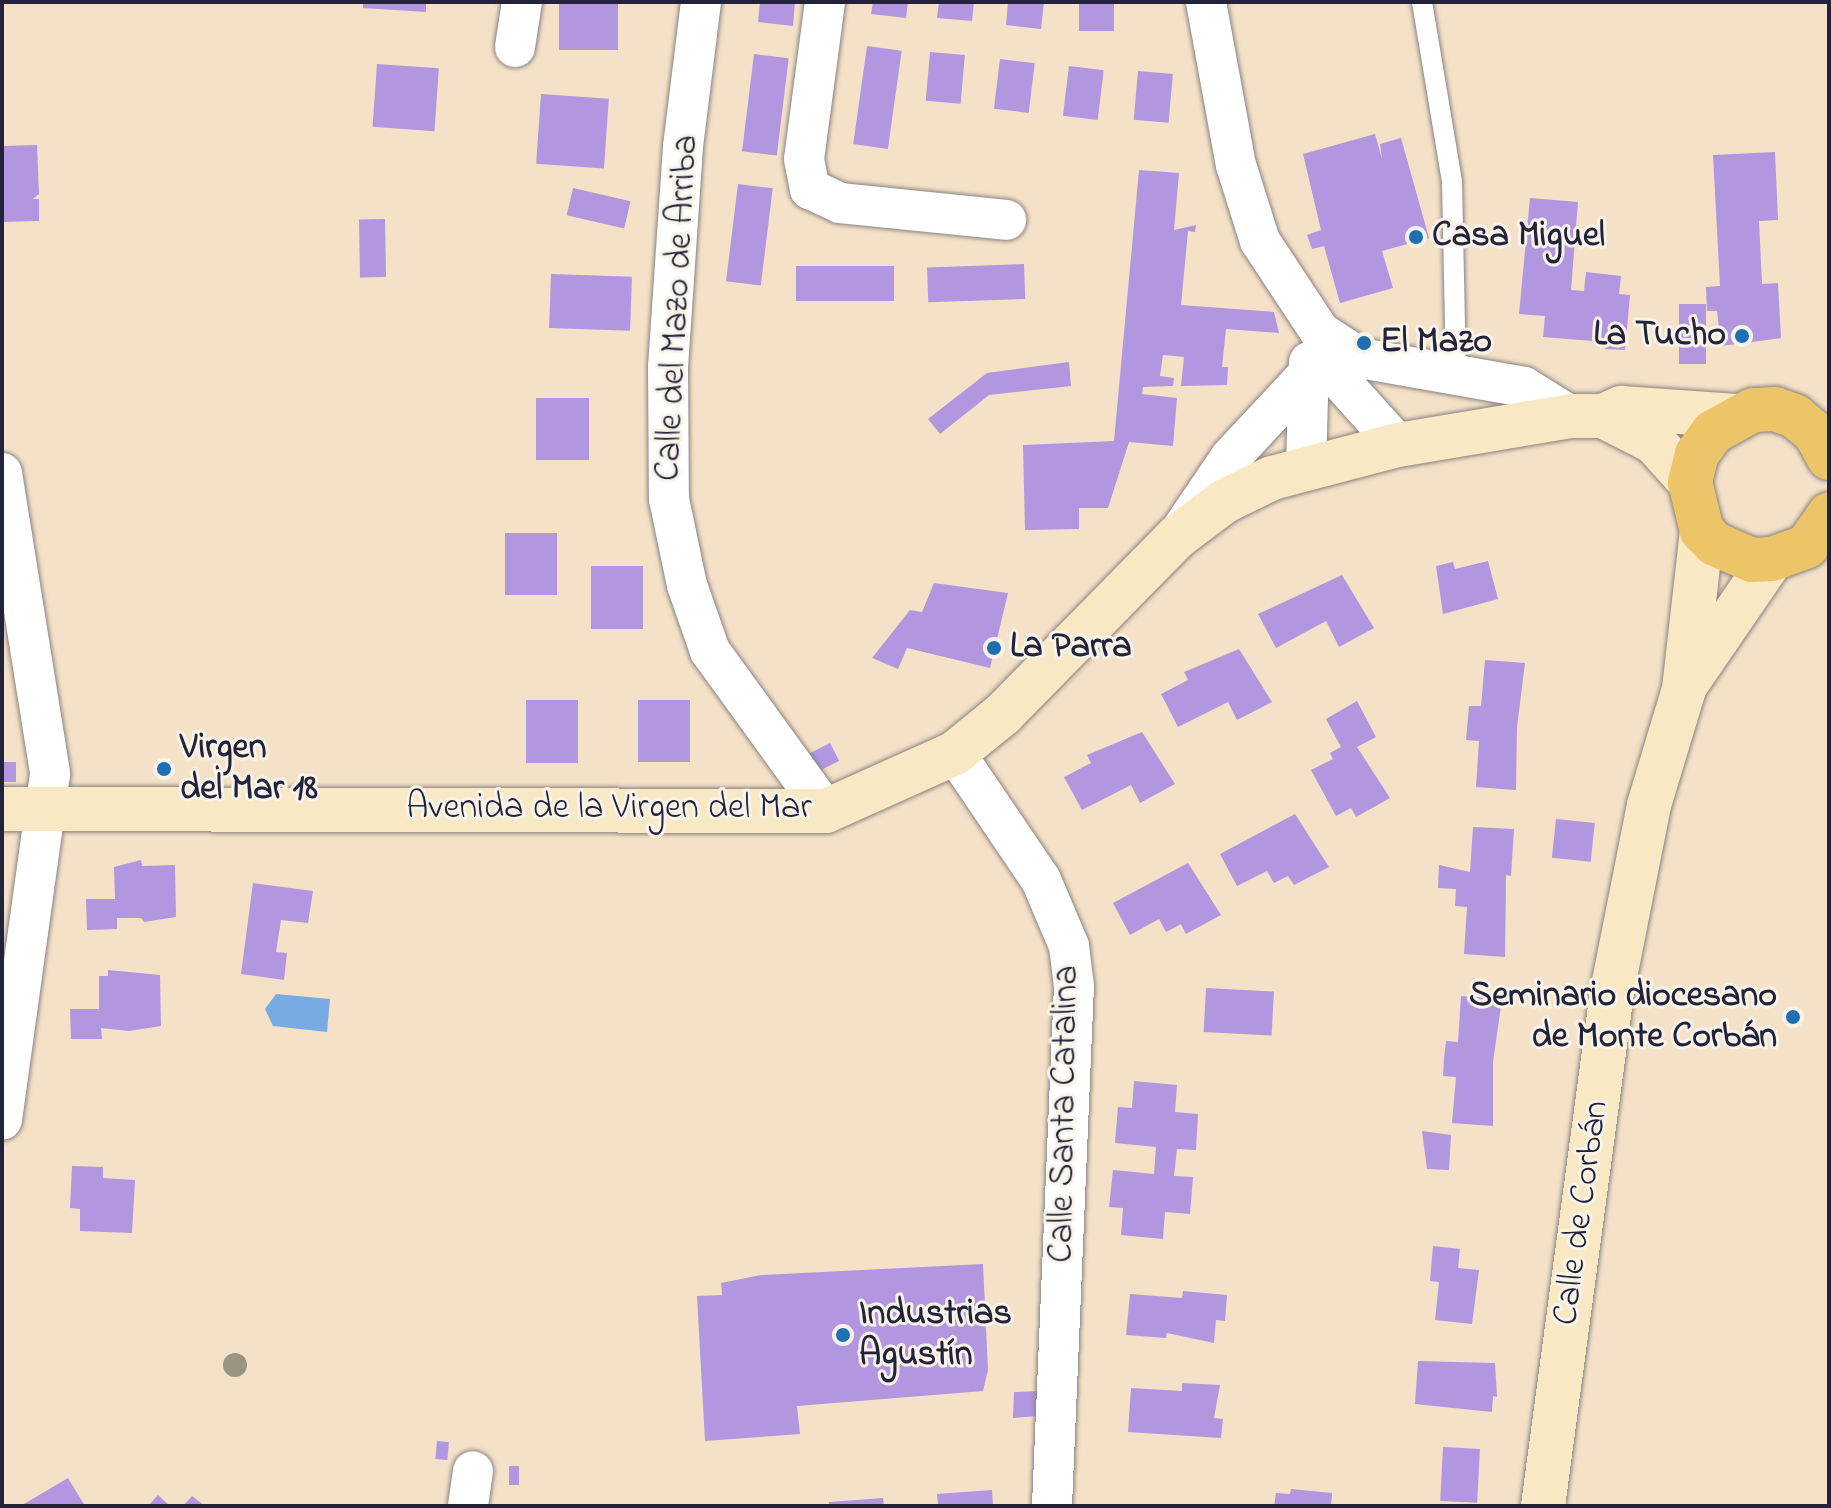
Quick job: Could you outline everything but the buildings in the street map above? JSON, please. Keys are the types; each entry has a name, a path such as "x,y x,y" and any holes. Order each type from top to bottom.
{"main road":[{"name":"Avenida de la Virgen del Mar","path":"2,809 826,811 955,753 1003,714 1177,537 1225,501 1306,469 1398,445 1621,408 1737,416"},
{"path":"1829,458 1815,433 1812,414 1775,409 1737,416 1713,432 1697,454 1690,482 1691,505 1702,531 1733,554 1772,559 1807,546 1829,514"},
{"path":"1587,416 1654,442 1690,482"},
{"name":"Calle de Corbán","path":"1543,1506 1612,992 1649,805 1684,689 1702,531"},
{"name":"Calle de Corbán","path":"1684,689 1772,559"}],"street":[{"path":"515,47 522,2"},
{"name":"Calle del Mazo de Arriba","path":"701,2 683,147 668,367 669,499 687,585 710,651 826,811"},
{"path":"825,2 804,159 810,189 840,203 1006,220"},
{"path":"1206,2 1236,165 1260,241 1294,300 1320,332 1360,358 1524,387 1587,416"},
{"path":"1294,300 1311,371 1306,469"},
{"path":"1311,371 1336,376 1356,404 1398,445"},
{"path":"1177,537 1230,458 1311,371"},
{"path":"2,473 50,774 2,1120"},
{"name":"Calle Santa Catalina","path":"955,753 1041,880 1069,946 1072,972 1052,1506"}],"lane":[{"path":"1422,2 1452,182 1456,375"}],"water":[{"path":"276,994 330,999 327,1032 273,1026 265,1009"}],"place":[{"name":"Casa Miguel","path":"1416,237"},
{"name":"La Tucho","path":"1742,336"},
{"name":"El Mazo","path":"1364,343"},
{"name":"La Parra","path":"994,648"},
{"name":"Virgen del Mar 18","path":"164,769"},
{"name":"Seminario diocesano de Monte Corbán","path":"1793,1017"},
{"name":"Industrias Agustín","path":"843,1335"}]}
